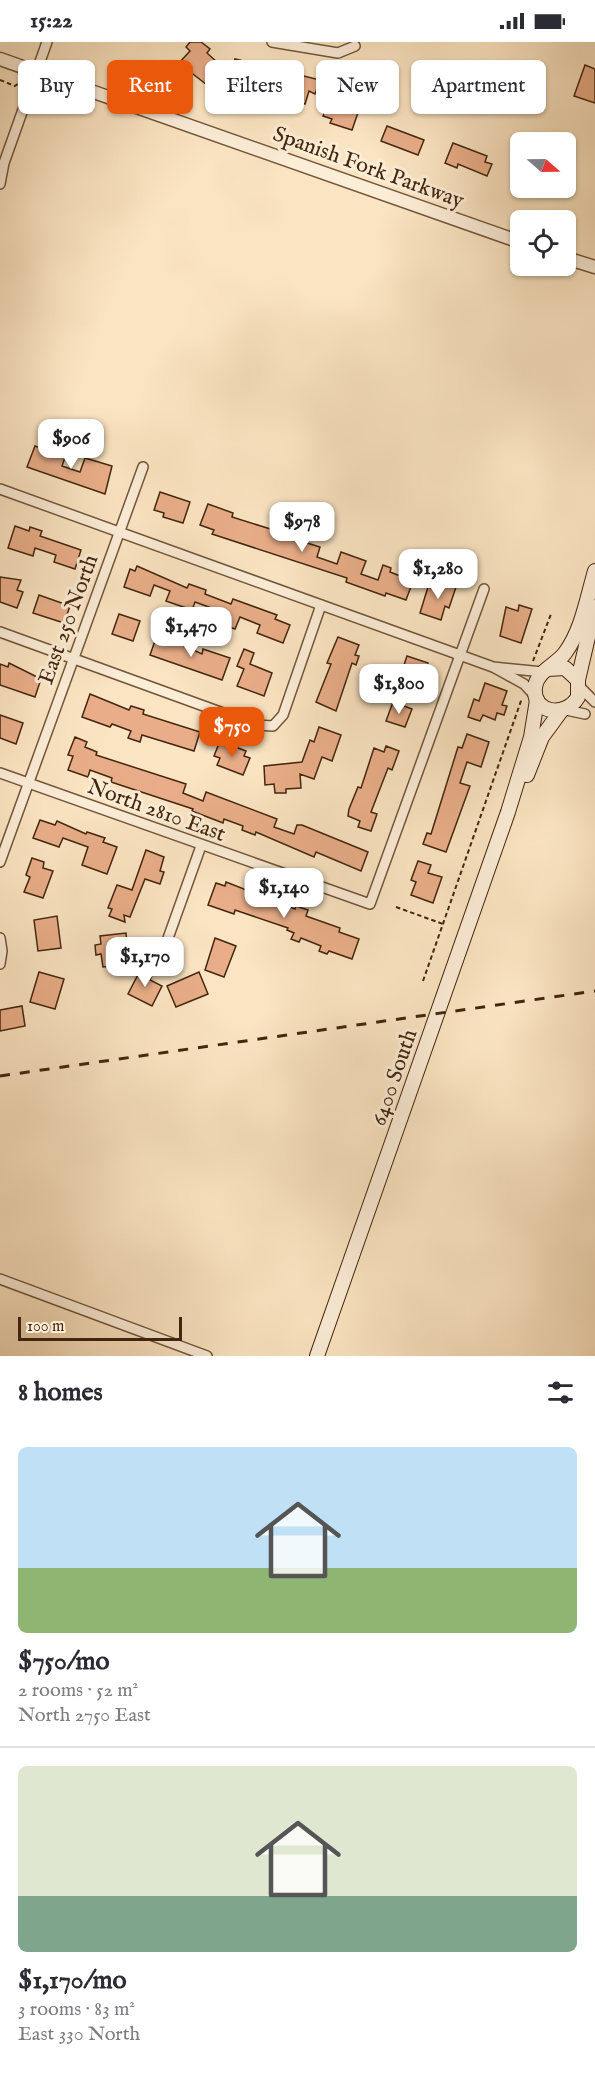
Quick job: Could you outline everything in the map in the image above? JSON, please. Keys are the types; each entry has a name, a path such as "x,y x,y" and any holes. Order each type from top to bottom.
{"main road":[{"path":"595,571 573,639 561,658 536,681 537,699 550,710 563,711 575,702 595,607"},
{"path":"546,670 565,668 578,683"},
{"name":"6400 South","path":"318,1356 508,812 531,737 537,699"},
{"name":"6400 South","path":"508,812 526,778 542,737 563,711"}],"street":[{"path":"41,60 47,42"},
{"path":"272,42 283,46 338,53 355,46"},
{"name":"Spanish Fork Parkway","path":"0,59 18,64"},
{"name":"Spanish Fork Parkway","path":"95,91 510,238"},
{"path":"0,184 2,162 20,114"},
{"path":"576,261 595,267"},
{"name":"East 250 North","path":"0,862 142,467"},
{"path":"0,489 493,667 528,688 537,699"},
{"path":"460,655 484,589"},
{"path":"0,632 256,725 273,726 283,715 321,605"},
{"name":"North 2810 East","path":"0,773 370,904 460,655"},
{"path":"493,667 546,670"},
{"path":"578,683 595,702"},
{"path":"563,711 585,714"},
{"path":"167,941 201,846"},
{"path":"0,938 0,964"},
{"path":"0,1279 207,1356"}],"path":[{"path":"0,80 15,86 18,84"},
{"path":"528,663 536,659 551,614"},
{"path":"423,981 522,697"},
{"path":"396,907 443,924"}],"building":[{"path":"190,42 201,42 210,49 207,53 215,60 205,60 205,83 193,74 193,60 182,60 190,51 186,47"},
{"path":"585,65 595,69 595,103 574,96"},
{"path":"304,76 316,79 315,94 309,91 305,104"},
{"path":"324,114 358,114 352,130 330,123 332,119 323,116"},
{"path":"387,126 424,140 418,155 381,141"},
{"path":"453,143 487,156 485,162 492,164 487,176 458,164 457,168 445,163"},
{"path":"35,446 55,453 57,449 67,452 62,466 80,472 85,458 112,466 105,494 27,467"},
{"path":"160,492 190,502 183,523 163,517 164,513 154,510"},
{"path":"208,504 233,513 232,517 320,547 317,557 337,564 341,552 366,561 361,574 378,580 383,565 391,568 390,572 413,581 406,600 386,593 385,596 346,582 347,578 212,534 214,530 200,525"},
{"path":"15,526 29,531 30,527 42,531 40,536 81,550 75,569 54,562 56,555 35,548 33,556 8,548"},
{"path":"137,566 187,588 189,584 206,590 205,594 231,604 233,599 277,615 275,619 290,625 283,643 257,633 260,625 240,617 235,629 210,620 214,609 195,602 192,610 166,601 170,591 154,585 150,596 124,587 130,569 135,571"},
{"path":"0,577 21,580 17,590 23,592 17,608 0,602"},
{"path":"438,582 456,587 449,608 445,606 441,620 420,613 428,587 436,589"},
{"path":"39,595 70,606 64,623 33,613"},
{"path":"519,605 532,609 521,643 500,636 506,607 518,611"},
{"path":"119,614 140,621 133,641 112,634"},
{"path":"338,637 359,645 355,655 359,656 356,665 352,663 336,711 316,702 331,664 327,663"},
{"path":"156,638 166,642 167,638 202,654 203,649 230,658 222,680 150,655"},
{"path":"244,649 254,653 250,664 272,673 264,696 237,686 244,669 237,666"},
{"path":"407,656 428,663 420,687 413,685 411,691 397,686"},
{"path":"9,663 41,679 35,697 0,685 0,664 8,667"},
{"path":"485,683 507,691 502,705 507,706 504,715 497,713 495,720 483,715 480,721 468,717 474,699 479,701"},
{"path":"90,694 129,710 131,706 144,710 143,714 200,732 194,751 142,735 140,742 128,738 131,731 112,724 110,727 82,717"},
{"path":"393,702 412,709 405,727 386,721"},
{"path":"0,715 23,723 16,744 0,738"},
{"path":"319,727 341,735 332,761 322,757 314,779 300,774 301,788 286,789 286,793 275,793 274,784 265,785 264,766 302,762 310,740 314,742"},
{"path":"467,734 489,742 481,767 467,762 460,783 470,786 446,852 423,844 427,833 431,834 458,747 462,748"},
{"path":"75,737 87,742 85,747 97,752 96,755 186,784 183,793 203,801 206,792 277,819 274,827 294,834 297,825 302,825 368,852 361,871 316,852 314,857 256,832 255,835 242,830 243,826 224,819 223,823 192,811 193,809 111,782 112,778 90,770 88,777 68,770 73,756 68,755"},
{"path":"220,741 246,751 244,756 250,758 243,775 217,765 220,758 214,756"},
{"path":"386,746 399,751 392,770 388,768 371,812 377,814 371,831 358,827 360,821 348,816 349,809 358,787 361,788 374,748 384,752"},
{"path":"40,820 55,825 57,821 86,834 87,832 105,838 103,842 117,847 107,874 82,865 88,847 63,838 59,847 33,838"},
{"path":"146,850 164,857 160,871 164,872 160,884 145,879 130,917 124,915 125,922 109,916 112,909 108,908 117,885 132,890"},
{"path":"32,858 44,862 43,868 53,871 43,898 24,892 30,877 26,875"},
{"path":"418,861 431,865 428,873 442,877 433,903 411,895 416,882 411,880"},
{"path":"226,882 295,909 296,906 308,910 306,916 340,928 339,932 359,939 352,959 329,951 327,954 319,951 321,946 301,938 299,942 291,939 294,933 287,930 288,928 235,910 234,914 208,905 216,883 225,886"},
{"path":"57,916 61,948 38,951 34,920"},
{"path":"126,933 127,945 123,946 125,965 103,967 101,954 96,955 95,945 101,944 100,936"},
{"path":"215,938 236,946 224,977 205,970"},
{"path":"141,969 152,975 150,980 162,986 152,1006 128,994"},
{"path":"39,972 64,979 55,1009 30,1002"},
{"path":"199,972 208,994 176,1007 167,986"},
{"path":"22,1006 25,1026 0,1031 0,1010"}],"railway":[{"path":"0,1076 595,991"}]}
